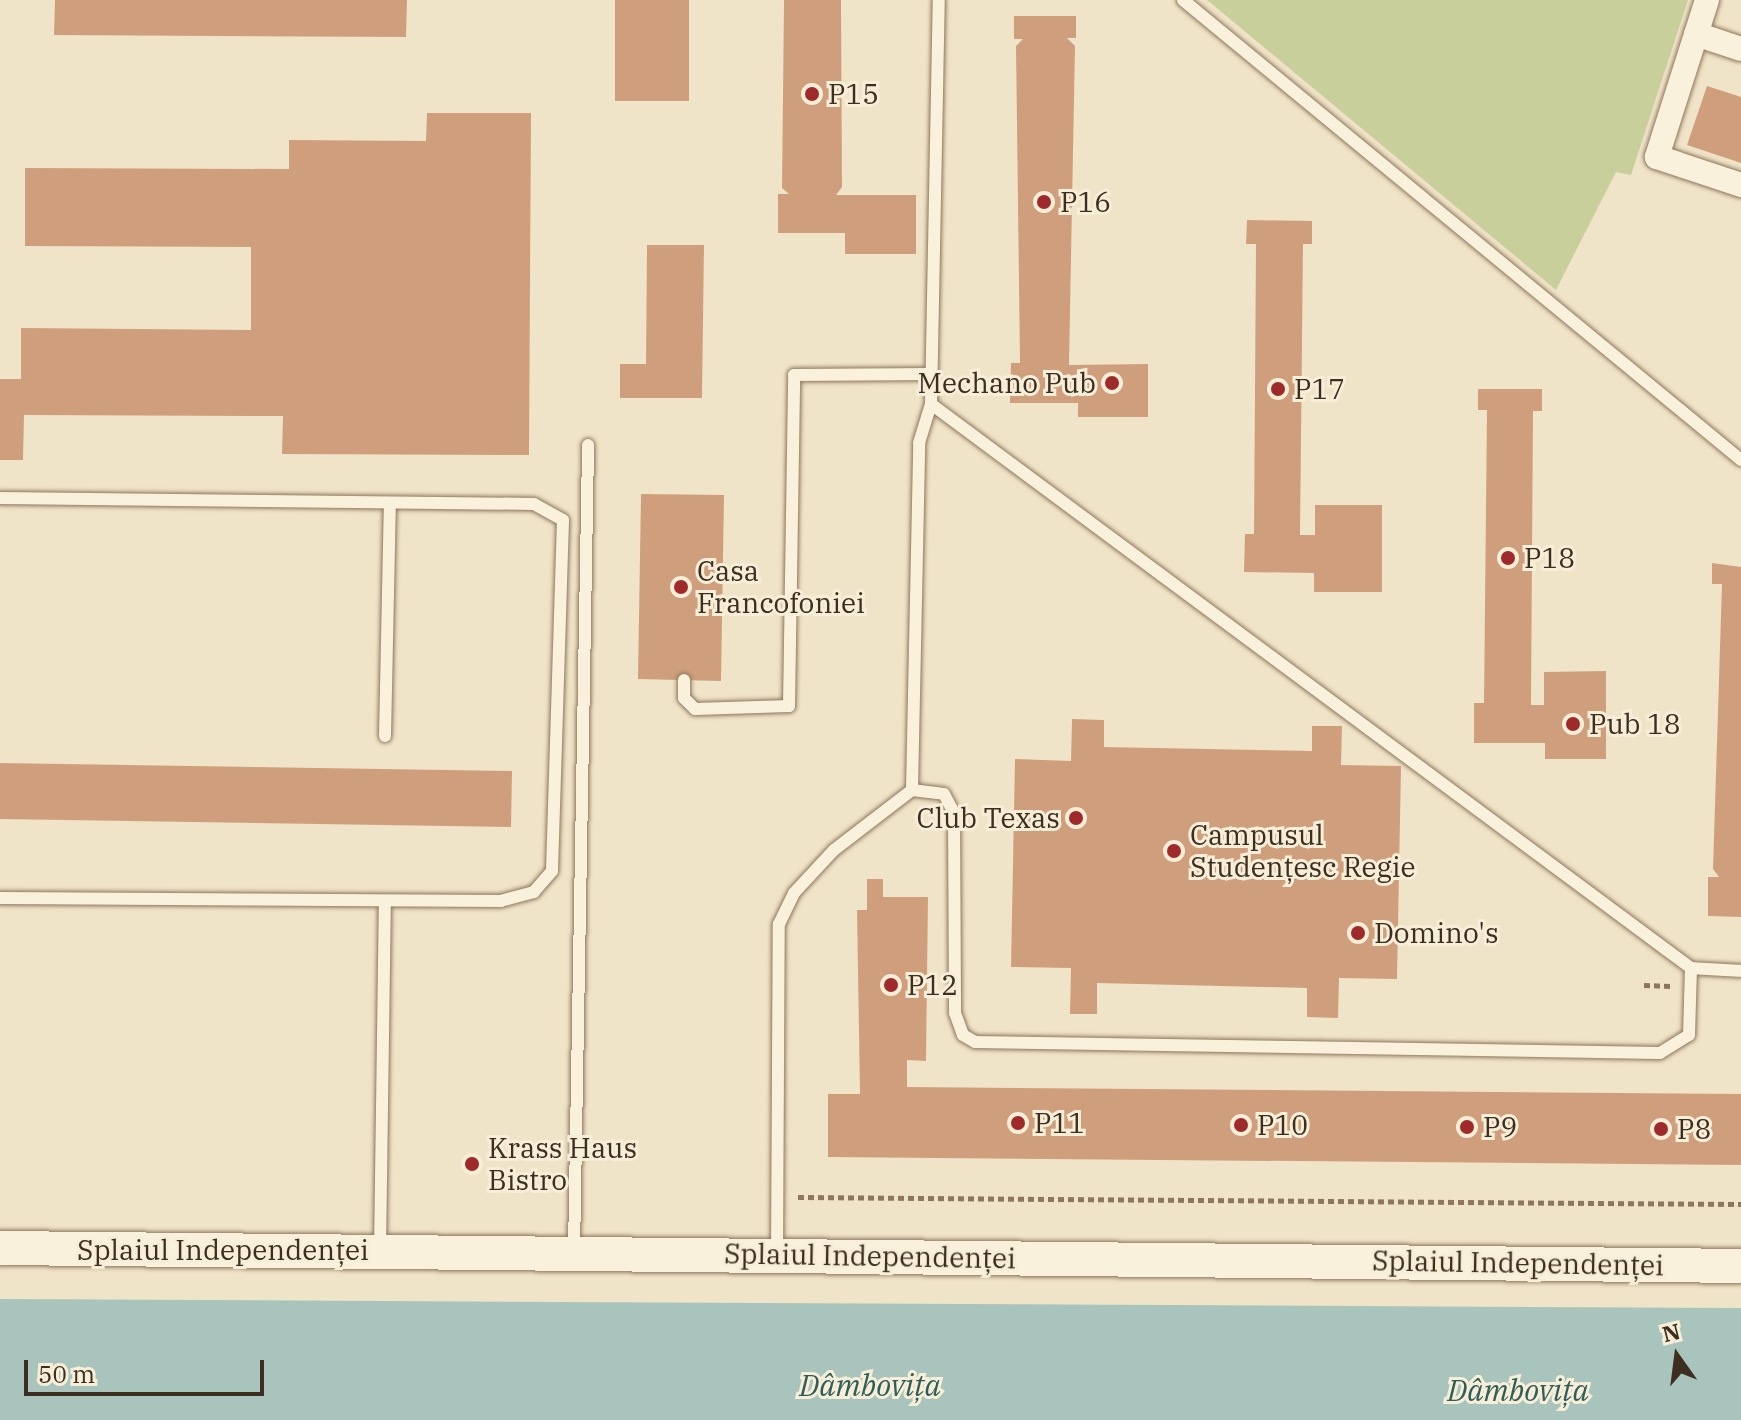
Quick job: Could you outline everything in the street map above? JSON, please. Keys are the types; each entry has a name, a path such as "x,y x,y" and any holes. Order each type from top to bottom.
{"main road":[{"name":"Splaiul Independenței","path":"0,1248 1741,1266"}],"street":[{"path":"1707,0 1657,157 1741,185"},
{"path":"1696,34 1741,49"}],"lane":[{"path":"912,790 919,443 931,404 939,0"},
{"path":"1183,0 1741,460"},
{"path":"684,680 684,698 695,709 789,706 794,375 932,374"},
{"path":"931,404 1691,968 1741,971"},
{"path":"574,1254 588,445"},
{"path":"0,498 390,505 534,504 563,520 552,871 534,892 501,901 0,898"},
{"path":"385,736 390,505"},
{"path":"777,1255 779,924 794,893 834,850 912,790 944,794 954,813 955,1013 963,1035 975,1042 1660,1053 1685,1044 1689,1035 1691,968"},
{"path":"380,1251 385,901"}],"path":[{"path":"777,1197 1741,1204"}],"green space":[{"path":"1207,0 1688,0 1631,175 1616,172 1556,290"}],"water":[{"name":"Dâmbovița","path":"0,1299 1741,1308 1741,1420 0,1420"}],"building":[{"path":"55,0 407,0 406,37 54,35"},
{"path":"615,0 689,0 689,101 615,101"},
{"name":"P15","path":"784,0 841,0 842,187 836,195 916,195 916,254 845,254 845,233 778,233 778,194 789,194 782,188"},
{"name":"P16","path":"1014,16 1076,16 1076,38 1067,38 1075,46 1069,365 1148,364 1148,417 1078,417 1078,403 1010,403 1011,363 1020,363 1016,46 1023,39 1014,39"},
{"path":"1707,86 1741,97 1741,163 1687,145"},
{"path":"427,113 531,113 529,455 282,454 283,416 24,415 23,460 0,460 0,379 21,379 21,328 251,330 251,247 25,246 25,168 289,169 289,140 426,141"},
{"name":"P17","path":"1247,220 1312,221 1312,244 1303,244 1300,535 1315,535 1315,505 1382,505 1382,592 1314,592 1314,573 1244,572 1245,534 1254,534 1256,244 1246,244"},
{"path":"647,245 704,245 702,398 620,398 620,364 646,364"},
{"name":"P18","path":"1478,389 1542,389 1542,411 1533,411 1531,705 1544,705 1544,672 1606,671 1606,759 1545,759 1545,743 1474,743 1474,703 1484,703 1487,410 1478,410"},
{"name":"Casa Francofoniei","path":"641,494 724,495 721,681 638,679"},
{"path":"1712,563 1741,567 1741,917 1708,916 1708,877 1719,877 1713,869 1722,584 1712,584"},
{"path":"1072,719 1104,720 1104,747 1312,751 1312,726 1342,726 1341,765 1401,766 1397,979 1339,978 1338,1018 1307,1017 1307,988 1097,983 1097,1014 1070,1014 1071,968 1011,967 1015,759 1071,761"},
{"path":"0,763 512,771 511,827 0,819"},
{"path":"867,879 883,879 883,897 928,897 926,1061 907,1060 907,1087 1741,1094 1741,1165 828,1157 828,1094 860,1094 857,910 867,910"}],"place":[{"name":"P15","path":"812,94"},
{"name":"P16","path":"1044,202"},
{"name":"Mechano Pub","path":"1112,383"},
{"name":"P17","path":"1278,389"},
{"name":"P18","path":"1508,558"},
{"name":"Casa Francofoniei","path":"681,587"},
{"name":"Pub 18","path":"1573,724"},
{"name":"Club Texas","path":"1076,818"},
{"name":"Campusul Studențesc Regie","path":"1174,851"},
{"name":"Domino's","path":"1358,933"},
{"name":"P12","path":"891,985"},
{"name":"P11","path":"1018,1123"},
{"name":"P10","path":"1241,1125"},
{"name":"P9","path":"1467,1127"},
{"name":"P8","path":"1661,1129"},
{"name":"Krass Haus Bistro","path":"472,1164"}]}
